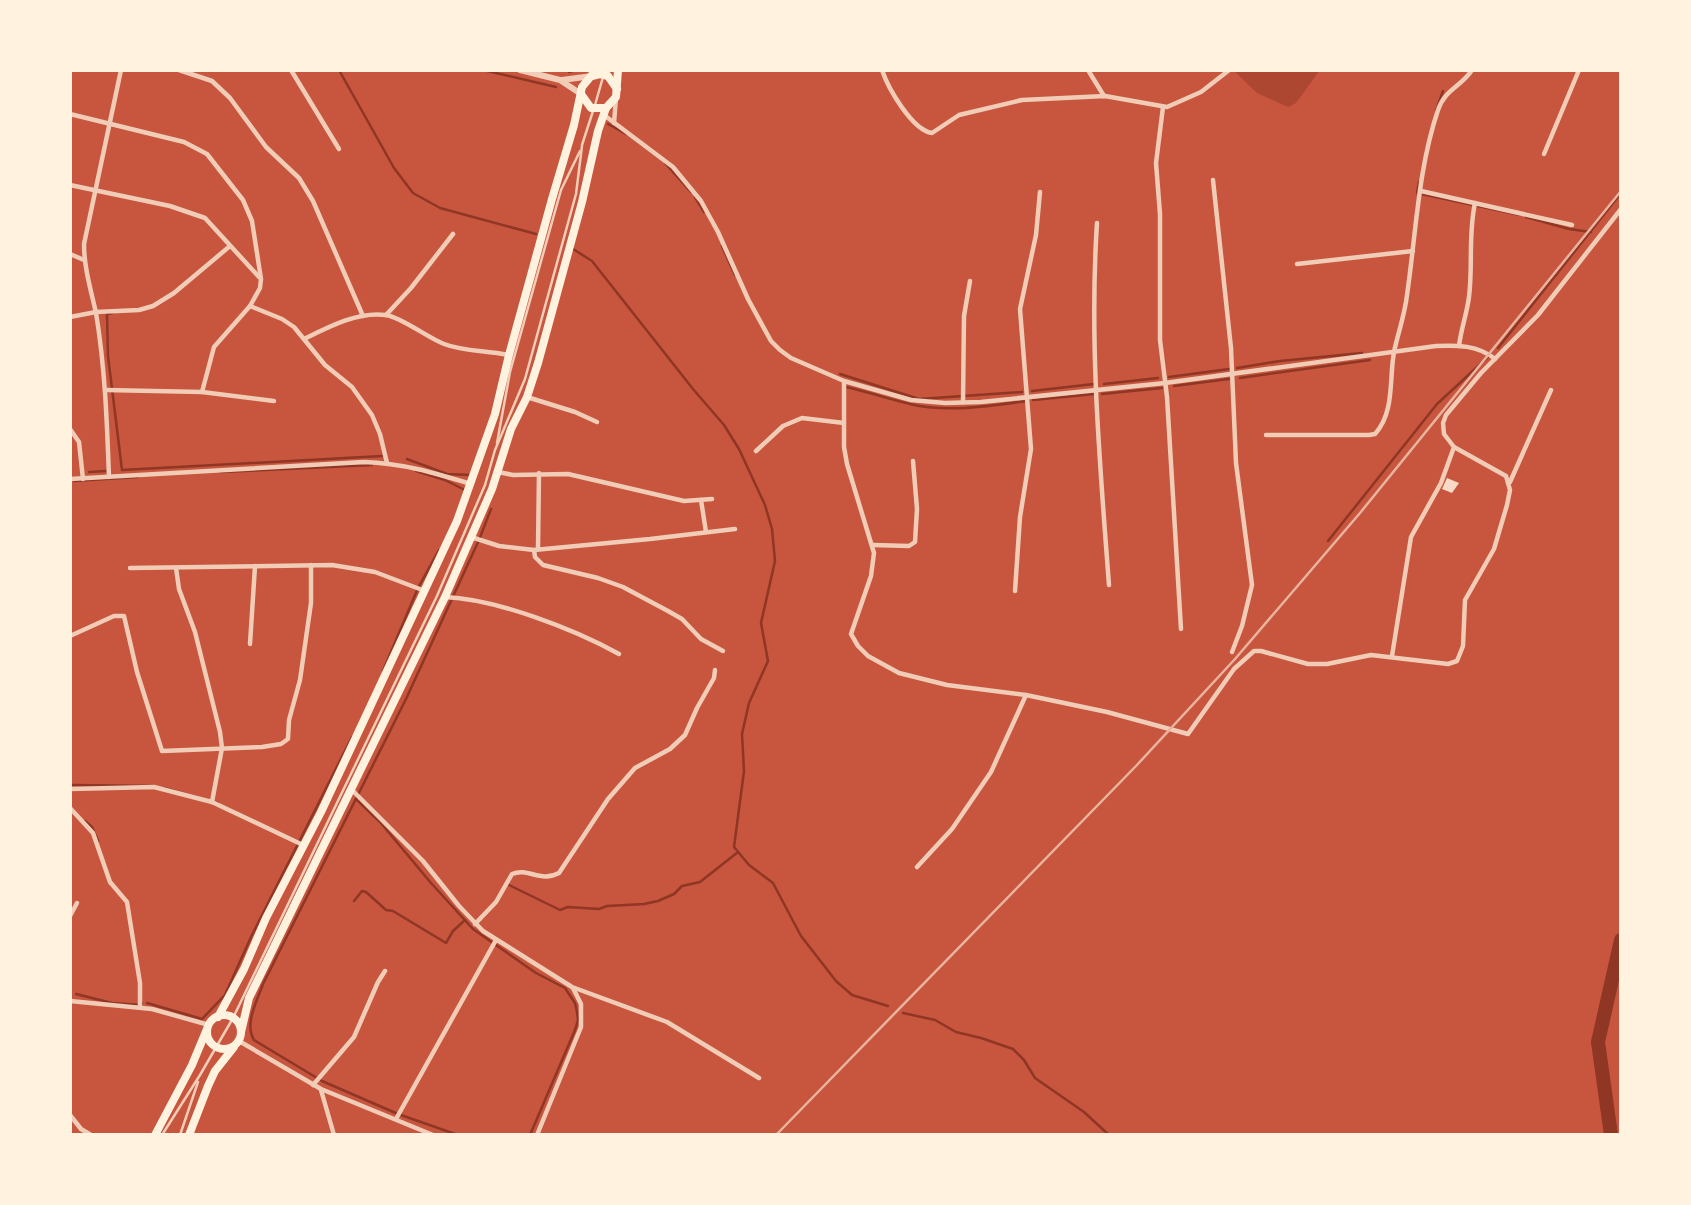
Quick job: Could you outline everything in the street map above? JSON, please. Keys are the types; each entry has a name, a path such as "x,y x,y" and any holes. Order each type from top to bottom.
{"highway":[{"path":"190,1135 215,1071 238,1040 249,998 445,597 498,472 510,429 527,397 604,112 617,93 618,70"},
{"path":"155,1135 208,1027 218,1017 244,969 425,591 471,484 495,414 582,87 599,73 614,82 617,93"},
{"path":"582,94 587,105 604,112"},
{"path":"218,1017 233,1018 238,1022 238,1040"},
{"path":"208,1027 209,1040 216,1047 223,1049 238,1040"}],"street":[{"path":"109,477 106,390 96,312 84,260 84,244 121,70"},
{"path":"179,70 212,81 230,99 266,147 299,178 313,201 363,316"},
{"path":"291,70 339,149"},
{"path":"520,70 560,80 582,94"},
{"path":"882,70 890,92 927,132 936,131 959,115 995,105 1055,97 1105,96 1163,107 1201,92 1228,71"},
{"path":"1088,70 1105,96"},
{"path":"1266,435 1375,434 1384,419 1389,402 1394,351 1403,318 1421,191 1438,110 1446,94 1472,70"},
{"path":"1544,154 1579,70"},
{"path":"560,80 599,73"},
{"path":"614,123 617,93"},
{"path":"1163,107 1156,163 1160,214 1160,341 1181,629"},
{"path":"604,112 614,123 673,167 701,201 771,341 791,358 844,381 911,400 963,402 1165,383 1436,346 1476,348 1495,359"},
{"path":"70,114 184,142 206,154 243,200 250,215 261,279 260,288 250,306 217,341 202,392"},
{"path":"1213,180 1232,374 1236,463 1252,586 1232,652"},
{"path":"70,185 190,212 205,218 261,279"},
{"path":"1421,191 1572,225"},
{"path":"1015,591 1020,517 1031,449 1020,309 1036,235 1040,192"},
{"path":"1459,346 1469,296 1470,237 1475,203"},
{"path":"1510,483 1506,476 1454,447 1444,434 1443,423 1446,415 1460,396 1538,315 1621,209"},
{"path":"1097,223 1094,264 1095,389 1109,585"},
{"path":"386,315 453,234"},
{"path":"70,317 96,312 139,310 163,301 230,246"},
{"path":"1297,264 1413,251"},
{"path":"70,255 84,260"},
{"path":"963,402 964,316 970,281"},
{"path":"250,306 282,318 294,327 324,365 352,387 364,401 380,435 387,463"},
{"path":"304,339 340,321 386,315 463,350 509,355"},
{"path":"844,381 845,447 850,477 873,544 871,576 851,634 867,656 899,673 947,685 1026,695 1139,719 1187,734 1234,669 1254,651 1308,664 1327,664 1371,655 1455,663 1459,659 1464,635 1465,600 1494,549 1510,483 1551,390"},
{"path":"106,390 202,392 274,401"},
{"path":"527,397 597,422"},
{"path":"756,451 783,426 802,418 844,423"},
{"path":"70,429 79,442 83,479"},
{"path":"1392,656 1411,537 1441,483 1454,447"},
{"path":"873,544 909,546 915,542 917,509 913,461"},
{"path":"70,479 340,463 387,463 418,468 471,484"},
{"path":"498,472 513,475 539,473 580,476 684,500 712,499"},
{"path":"539,473 535,557 543,565 623,587 682,619 701,639 723,651"},
{"path":"701,500 706,532"},
{"path":"471,537 499,546 536,550 735,529"},
{"path":"70,636 114,616 124,616 137,672 162,751 281,744 288,739 290,712 300,680 311,603 311,565"},
{"path":"130,568 332,565 366,570 425,591"},
{"path":"250,645 255,566"},
{"path":"176,568 179,589 195,632 222,748 212,802"},
{"path":"445,597 542,620 588,637 619,654"},
{"path":"475,924 496,902 512,874 521,872 543,878 559,873 608,799 635,768 670,749 685,735 714,678 715,670"},
{"path":"917,867 952,829 991,772 1026,695"},
{"path":"70,789 154,787 212,802 303,845"},
{"path":"352,790 423,861 475,924 496,940 572,987 667,1022 759,1078"},
{"path":"70,808 93,833 110,883 127,902 140,983 140,1007"},
{"path":"70,916 77,904"},
{"path":"396,1119 496,940"},
{"path":"313,1085 354,1037 385,971"},
{"path":"537,1135 581,1027 582,1004 572,987"},
{"path":"70,1001 140,1007 208,1027"},
{"path":"238,1040 321,1089 433,1135"},
{"path":"321,1089 334,1135"},
{"path":"70,1115 81,1129 91,1135"}],"lane":[{"path":"495,450 529,365 576,194 582,146 599,73"},
{"path":"162,1135 233,1018 437,596 485,485 495,450 510,372 561,190 582,146"},
{"path":"180,1135 200,1075"}],"shaded area":[{"path":"1233,70 1320,70 1296,103 1288,107 1257,93"}],"building":[{"path":"1447,478 1459,483 1452,493 1442,489"}],"waterway":[{"path":"339,70 394,168 413,193 440,208 536,234"},
{"path":"483,70 556,87"},
{"path":"569,72 576,70"},
{"path":"1436,111 1443,91"},
{"path":"608,124 626,134"},
{"path":"665,163 691,192"},
{"path":"1419,182 1417,193 1520,215"},
{"path":"1498,348 1621,193"},
{"path":"695,197 704,212"},
{"path":"1526,217 1591,232"},
{"path":"722,246 735,275"},
{"path":"573,249 592,261 724,425 739,449 765,505 772,529 775,561 761,623 768,661 749,703 742,734 744,771 734,847 749,865 773,883 801,936 836,981 852,995 888,1006"},
{"path":"112,313 107,314 108,356 122,470 382,456"},
{"path":"1237,368 1362,353"},
{"path":"1328,541 1437,404 1488,357"},
{"path":"1240,378 1370,360"},
{"path":"1169,377 1229,369"},
{"path":"840,374 919,399 1022,392"},
{"path":"1104,384 1158,378"},
{"path":"1174,386 1229,379"},
{"path":"1032,391 1094,384"},
{"path":"846,387 924,407 968,408 1026,401"},
{"path":"1102,394 1162,388"},
{"path":"1033,400 1094,394"},
{"path":"407,459 447,474 471,475"},
{"path":"221,472 372,465"},
{"path":"89,472 106,471"},
{"path":"416,471 465,490"},
{"path":"74,481 138,477"},
{"path":"458,1135 398,1114 322,1081 254,1040 250,1027 252,1012 263,984 406,699 491,509"},
{"path":"383,671 418,588 439,550"},
{"path":"147,1003 202,1019 225,995 251,937 352,737"},
{"path":"70,785 154,786"},
{"path":"164,788 218,803"},
{"path":"356,799 380,822 473,929 536,973 565,988 575,1003 578,1020 575,1030 530,1135"},
{"path":"85,821 92,827 98,841"},
{"path":"509,885 560,910 568,907 599,909 644,904 674,894 682,886 700,882 738,852"},
{"path":"354,901 362,891 366,892 386,910 393,911 446,943 453,931 465,920"},
{"path":"1611,1135 1598,1042 1621,940"},
{"path":"76,994 112,1003 142,1003"},
{"path":"903,1013 935,1020 956,1032 1013,1049 1024,1060 1035,1078 1084,1112 1109,1135"}],"railway":[{"path":"776,1135 1136,766 1235,659 1360,513 1621,191"}]}
